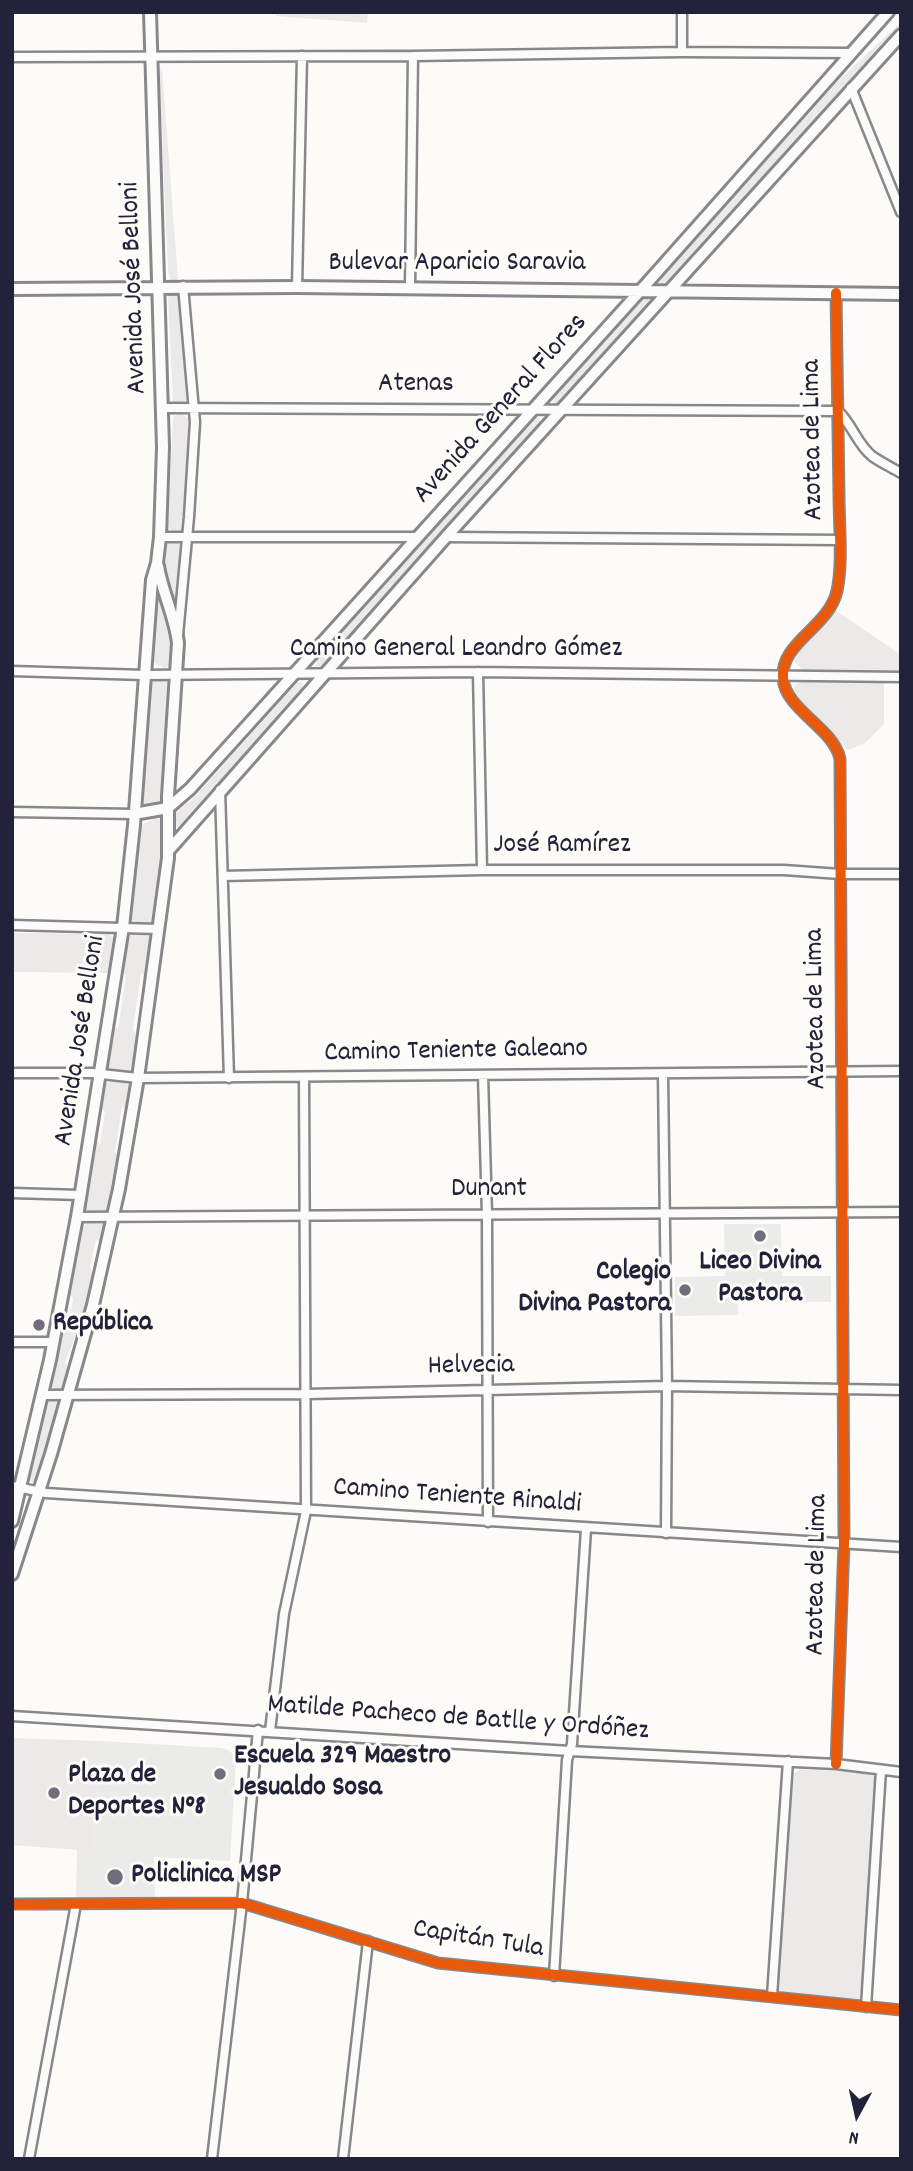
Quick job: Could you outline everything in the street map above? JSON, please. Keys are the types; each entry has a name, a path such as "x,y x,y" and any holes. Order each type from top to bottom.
{"main road":[{"name":"Avenida José Belloni","path":"12,1521 17,1486 43,1395 54,1342 77,1217 123,927 152,580 160,537 163,408 150,12"},
{"name":"Avenida General Flores","path":"168,808 190,789 295,674 888,12"},
{"name":"Avenida General Flores","path":"169,850 666,291 901,35"},
{"name":"Bulevar Aparicio Saravia","path":"12,289 297,286 901,294"},
{"name":"Avenida José Belloni","path":"12,1574 68,1395 114,1217 138,1078 169,850 168,808 177,640 174,621 161,587 157,563"},
{"path":"134,814 168,808"}],"street":[{"path":"682,12 682,52"},
{"path":"12,57 850,53"},
{"path":"297,286 302,56"},
{"path":"410,287 413,56"},
{"path":"851,88 901,212"},
{"name":"Avenida José Belloni","path":"177,640 187,538 194,408 183,286"},
{"name":"Azotea de Lima","path":"836,293 838,580 834,600 822,620 788,654 782,675 787,694 830,740 839,754 844,1543 836,1764"},
{"name":"Atenas","path":"163,408 838,411"},
{"path":"838,411 849,421 871,455 901,473"},
{"path":"160,537 416,537"},
{"path":"446,537 839,540"},
{"name":"Camino General Leandro Gómez","path":"12,671 144,675 478,672 901,677"},
{"path":"478,672 482,870"},
{"path":"220,790 229,1078"},
{"path":"12,812 134,814"},
{"name":"José Ramírez","path":"223,876 482,870 785,870 840,874 901,874"},
{"path":"12,925 159,929"},
{"name":"Camino Teniente Galeano","path":"12,1073 229,1078 901,1072"},
{"path":"663,1074 666,1533"},
{"path":"483,1075 489,1391 488,1522"},
{"path":"270,1731 284,1614 306,1511 304,1077"},
{"path":"12,1193 80,1195"},
{"name":"Dunant","path":"77,1217 901,1212"},
{"path":"12,1342 54,1342"},
{"name":"Helvecia","path":"43,1395 307,1394 667,1386 901,1390"},
{"name":"Camino Teniente Rinaldi","path":"17,1486 39,1492 306,1511 901,1547"},
{"path":"554,1976 567,1760 572,1744 586,1529"},
{"name":"Matilde Pacheco de Batlle y Ordóñez","path":"12,1716 570,1751 836,1764 901,1772"},
{"path":"212,2159 242,1903 258,1730"},
{"path":"772,1996 788,1761"},
{"path":"866,2007 881,1770"},
{"name":"Capitán Tula","path":"12,1904 242,1903 438,1963 901,2010"},
{"path":"29,2159 76,1904"},
{"path":"342,2159 368,1941"}],"shaded area":[{"path":"276,12 368,12 367,23 276,16"},
{"path":"901,22 901,26 667,282 660,284 660,279 838,81"},
{"path":"162,67 177,282 171,281 168,270 159,75"},
{"path":"180,293 190,399 185,405 173,403 168,295"},
{"path":"644,297 649,304 559,403 554,404 553,398"},
{"path":"181,414 190,419 191,425 185,526 184,532 177,534 168,527 173,419"},
{"path":"536,417 540,419 540,424 322,666 316,666 317,659"},
{"path":"174,540 184,543 177,612 164,578 167,545"},
{"path":"156,572 159,601 176,639 172,664 165,668 153,659"},
{"path":"835,610 901,655 901,672 803,671 795,661 800,649"},
{"path":"155,679 168,680 171,686 164,800 143,806 140,803 150,687"},
{"path":"803,681 884,682 884,724 865,743 848,750 795,697 794,686"},
{"path":"298,682 302,682 303,688 178,827 173,827 174,812 191,801"},
{"path":"156,818 164,821 162,881 157,885 155,906 158,909 155,921 151,924 140,924 131,921 128,914 139,831 143,824"},
{"path":"12,933 108,934 117,939 112,973 12,972"},
{"path":"127,934 153,935 147,979 141,973 133,1029 138,1050 133,1071 129,1074 109,1072 105,1067 112,1025 118,1030 126,975 120,970"},
{"path":"112,1082 131,1086 128,1113 122,1106 115,1152 121,1158 111,1208 105,1214 90,1213 83,1206 93,1137 100,1144 105,1112 99,1103 103,1084"},
{"path":"89,1221 102,1221 106,1224 103,1246 96,1239 90,1268 96,1277 80,1342 75,1337 65,1362 70,1371 65,1389 61,1393 48,1388 61,1321 68,1327 73,1299 68,1290 79,1231"},
{"path":"724,1224 781,1224 782,1276 831,1276 831,1302 738,1302 738,1315 675,1316 675,1277 725,1276"},
{"path":"58,1400 60,1404 36,1483 26,1480 44,1404"},
{"name":"Plaza de Deportes N°8","path":"12,1738 99,1741 93,1851 12,1845"},
{"path":"99,1741 222,1748 235,1756 230,1861 154,1857 155,1898 76,1897 77,1849 93,1850"},
{"path":"800,1769 868,1773 875,1777 877,1782 864,1983 860,1999 780,1992 778,1989 792,1775"}],"cycle path":[{"path":"836,293 839,580 832,604 825,615 789,655 783,678 792,700 829,738 840,759 844,1543 836,1764"},
{"path":"12,1904 242,1903 438,1963 901,2010"}],"place":[{"name":"Liceo Divina Pastora","path":"760,1236"},
{"name":"Colegio Divina Pastora","path":"685,1290"},
{"name":"República","path":"39,1325"},
{"name":"Escuela 329 Maestro Jesualdo Sosa","path":"220,1774"},
{"name":"Plaza de Deportes N°8","path":"54,1793"},
{"name":"Policlinica MSP","path":"115,1877"}]}
